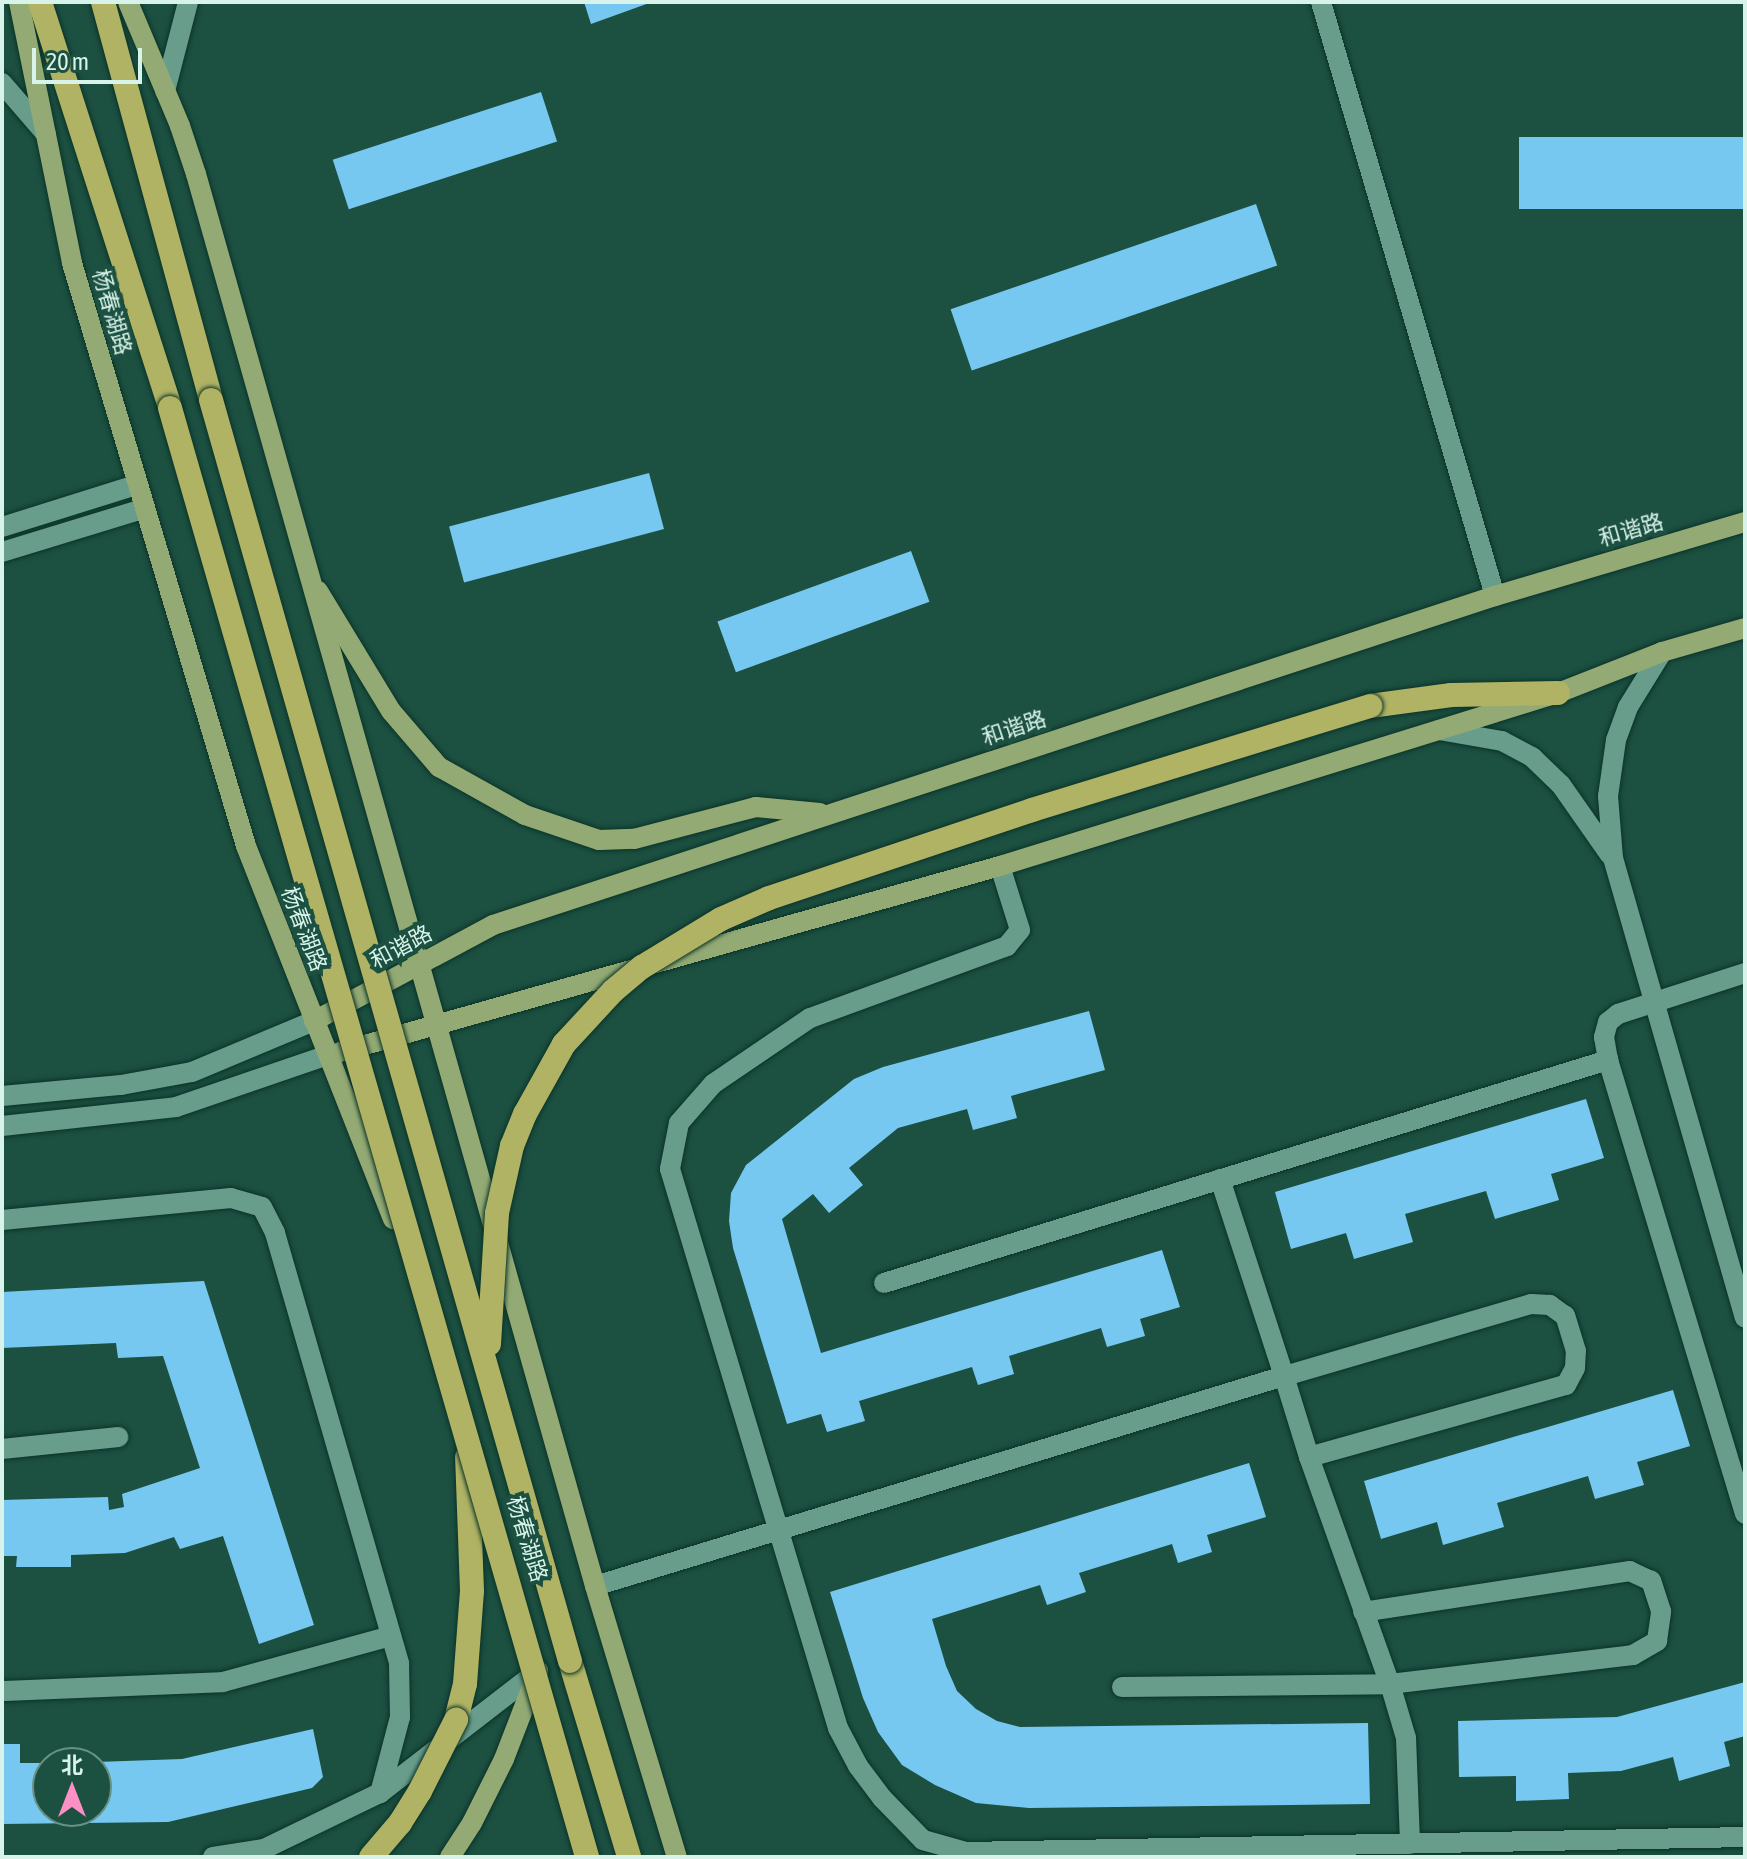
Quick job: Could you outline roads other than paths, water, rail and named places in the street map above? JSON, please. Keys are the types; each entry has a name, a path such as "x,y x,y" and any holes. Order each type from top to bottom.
{"highway":[{"path":"40,2 170,408 587,1857"},
{"path":"103,2 211,400 629,1857"},
{"path":"488,1366 497,1213 512,1146 525,1114 564,1044 613,991 642,967 721,919 769,898 1032,810 1370,706 1451,695 1558,693"},
{"path":"371,1857 400,1823 441,1753 456,1720 465,1684 472,1591 467,1447"}],"main road":[{"name":"杨春湖路","path":"19,2 72,263 246,846 388,1204 480,1468 597,1857"},
{"path":"128,2 196,174 435,1028 595,1586 677,1857"},
{"name":"和谐路","path":"314,1021 493,925 1495,596 1745,522"},
{"path":"305,569 391,711 439,767 525,815 599,840 634,839 756,807 828,814"},
{"path":"328,1055 435,1028 1000,866 1558,693 1662,652 1745,628"},
{"path":"450,1857 472,1823 504,1759 538,1671"},
{"path":"671,1831 686,1857"}],"street":[{"path":"165,91 188,2"},
{"path":"1321,2 1495,596"},
{"path":"2,83 46,134"},
{"path":"2,527 136,485"},
{"path":"2,552 143,509"},
{"path":"1662,652 1628,707 1616,740 1608,796 1613,858 1745,1317"},
{"path":"1438,730 1502,741 1532,757 1561,785 1613,858"},
{"path":"1000,866 1020,930 1007,946 810,1018 713,1084 679,1123 670,1169 838,1728 858,1766 882,1798 923,1840 966,1852 1745,1837"},
{"path":"1745,973 1618,1014 1608,1022 1604,1037 1608,1060 1745,1514"},
{"path":"2,1096 121,1085 192,1072 314,1021"},
{"path":"2,1126 176,1107 328,1055"},
{"path":"884,1283 1608,1060"},
{"path":"1220,1179 1309,1457 1390,1684 1406,1738 1410,1844"},
{"path":"2,1220 231,1198 262,1207 275,1233 399,1664 400,1717 380,1793"},
{"path":"595,1586 1531,1304 1550,1305 1565,1316 1576,1351 1575,1368 1566,1385 1309,1457"},
{"path":"2,1449 118,1437"},
{"path":"1122,1687 1390,1684 1633,1655 1657,1641 1661,1611 1651,1581 1630,1571 1363,1612"},
{"path":"2,1691 223,1682 391,1636"},
{"path":"213,1857 264,1849 380,1793 538,1671"}]}
